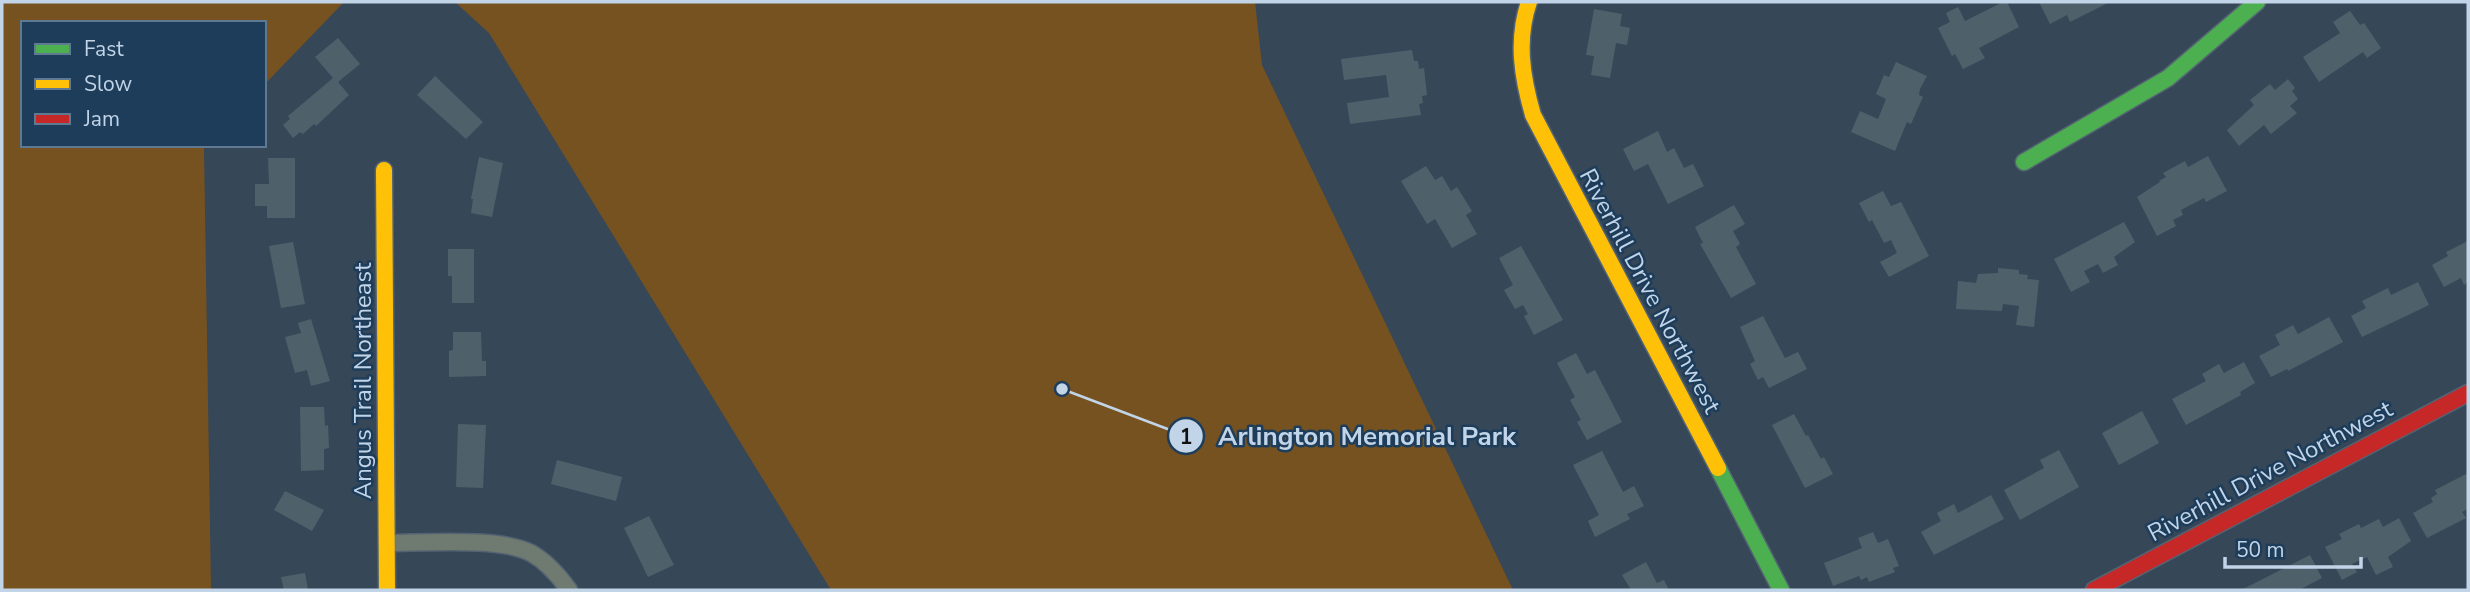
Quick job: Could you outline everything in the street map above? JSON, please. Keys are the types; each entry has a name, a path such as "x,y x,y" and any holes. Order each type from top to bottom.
{"street":[{"name":"Riverhill Drive Northwest","path":"1529,2 1521,43 1523,81 1533,115 1781,590"},
{"path":"2024,162 2168,78 2257,2"},
{"name":"Angus Trail Northeast","path":"384,170 387,590"},
{"name":"Riverhill Drive Northwest","path":"2094,590 2468,393"},
{"path":"387,543 503,543 530,552 556,572 569,590"}],"shaded area":[{"path":"2,2 344,2 266,83 266,21 21,21 21,147 206,147 211,590 2,590"},
{"path":"455,2 1255,2 1262,65 1513,590 831,590 489,33"}],"building":[{"path":"2007,2 2019,27 1979,48 1985,58 1963,69 1955,54 1952,56 1938,28 1950,22 1946,13 1958,7 1965,21"},
{"path":"2039,2 2110,2 2070,22 2067,15 2050,24"},
{"path":"1594,9 1622,14 1620,26 1630,28 1627,45 1616,43 1610,78 1591,75 1594,56 1586,55"},
{"path":"2350,11 2360,25 2364,23 2381,48 2367,58 2363,52 2319,82 2303,57 2340,33 2333,22"},
{"path":"338,38 360,64 338,82 349,95 316,126 314,124 303,134 300,132 293,138 283,125 290,119 288,116 333,78 315,57"},
{"path":"1412,50 1419,69 1424,68 1427,95 1422,96 1423,103 1419,104 1421,115 1350,124 1347,103 1389,97 1386,75 1344,80 1341,59"},
{"path":"1896,62 1927,76 1920,89 1919,95 1923,97 1911,124 1907,122 1895,151 1851,132 1860,111 1878,119 1886,99 1876,94 1884,75 1889,77"},
{"path":"435,76 483,122 466,139 417,95"},
{"path":"2288,79 2295,88 2292,91 2298,99 2290,106 2297,113 2271,134 2264,125 2239,146 2227,130 2254,105 2250,100 2270,84 2275,90"},
{"path":"1658,131 1667,152 1674,148 1684,168 1693,164 1704,186 1668,204 1648,164 1634,171 1623,149"},
{"path":"2208,156 2227,191 2206,202 2204,198 2181,210 2183,215 2173,220 2176,226 2157,236 2137,197 2166,177 2163,173 2185,161 2188,167"},
{"path":"479,157 503,163 492,217 471,213"},
{"path":"268,158 295,158 295,218 267,218 267,206 255,206 255,184 269,184"},
{"path":"1426,166 1435,180 1442,176 1451,191 1457,187 1472,211 1466,215 1477,234 1452,248 1435,219 1427,224 1401,181"},
{"path":"1883,191 1891,206 1901,202 1929,256 1889,277 1880,262 1897,253 1891,240 1884,243 1859,203"},
{"path":"1734,205 1745,224 1733,231 1740,244 1736,247 1756,284 1731,298 1700,244 1703,243 1695,227"},
{"path":"2124,222 2135,242 2114,257 2118,265 2103,273 2098,264 2084,271 2090,282 2071,292 2054,259"},
{"path":"2468,241 2468,282 2464,285 2461,278 2444,287 2432,265 2448,256 2446,252"},
{"path":"293,242 305,304 281,308 269,246"},
{"path":"1521,246 1563,320 1534,335 1524,316 1528,314 1523,305 1515,309 1504,290 1513,285 1499,258"},
{"path":"448,249 474,249 474,303 452,303"},
{"path":"1998,268 2019,270 2019,274 2028,275 2027,279 2039,280 2034,327 2016,325 2019,306 2003,304 2002,311 1956,309 1958,281 1976,283 1978,274 1998,273"},
{"path":"2418,282 2429,305 2362,337 2351,316 2366,308 2362,301 2388,288 2391,295"},
{"path":"1763,316 1785,358 1798,352 1807,369 1769,388 1763,377 1758,380 1750,364 1755,361 1740,327"},
{"path":"2329,317 2343,342 2271,377 2259,356 2280,345 2275,335 2293,325 2298,334"},
{"path":"311,319 330,381 311,386 307,370 295,373 285,337 301,333 298,323"},
{"path":"453,332 481,332 482,361 486,361 486,376 449,377 449,351 453,350"},
{"path":"1576,353 1587,374 1595,370 1622,422 1587,440 1577,422 1581,420 1570,400 1575,397 1557,363"},
{"path":"2244,362 2255,383 2240,392 2241,395 2186,425 2172,399 2206,381 2202,374 2219,364 2224,373"},
{"path":"300,407 324,407 329,448 324,449 324,470 301,471"},
{"path":"2142,411 2159,443 2119,465 2102,433"},
{"path":"1794,414 1833,474 1805,488 1772,425"},
{"path":"458,424 486,425 483,488 456,487"},
{"path":"2059,450 2079,487 2020,520 2004,490 2044,468 2040,460"},
{"path":"1602,451 1623,492 1634,486 1644,506 1627,514 1630,519 1595,537 1588,521 1599,515 1573,465"},
{"path":"557,460 622,477 616,501 551,484"},
{"path":"2468,473 2468,509 2462,512 2466,518 2427,538 2413,513 2433,502 2431,498 2437,494 2435,490"},
{"path":"285,491 324,510 312,531 274,510"},
{"path":"1991,495 2004,519 1934,555 1921,532 1941,521 1937,513 1954,504 1958,513"},
{"path":"649,516 674,565 648,577 624,528"},
{"path":"2399,518 2411,541 2388,557 2393,567 2376,575 2367,557 2352,564 2357,572 2342,580 2325,547 2342,539 2339,534 2359,524 2361,528 2379,519 2383,527"},
{"path":"1873,532 1878,543 1888,539 1899,566 1893,568 1895,572 1869,582 1867,577 1861,580 1859,576 1833,586 1824,563 1862,548 1858,538"},
{"path":"2310,555 2322,578 2299,590 2241,590"},
{"path":"1646,562 1657,583 1664,580 1669,590 1631,590 1622,575"},
{"path":"305,573 308,590 284,590 281,577"}],"traffic: fast":[{"path":"2024,162 2168,78 2257,2"},
{"path":"1718,468 1781,590"}],"traffic: slow":[{"path":"1529,2 1523,30 1522,58 1533,115 1718,468"},
{"path":"384,170 387,590"}],"traffic: jam":[{"path":"2094,590 2468,393"}],"place":[{"name":"Arlington Memorial Park","path":"1062,389"}]}
